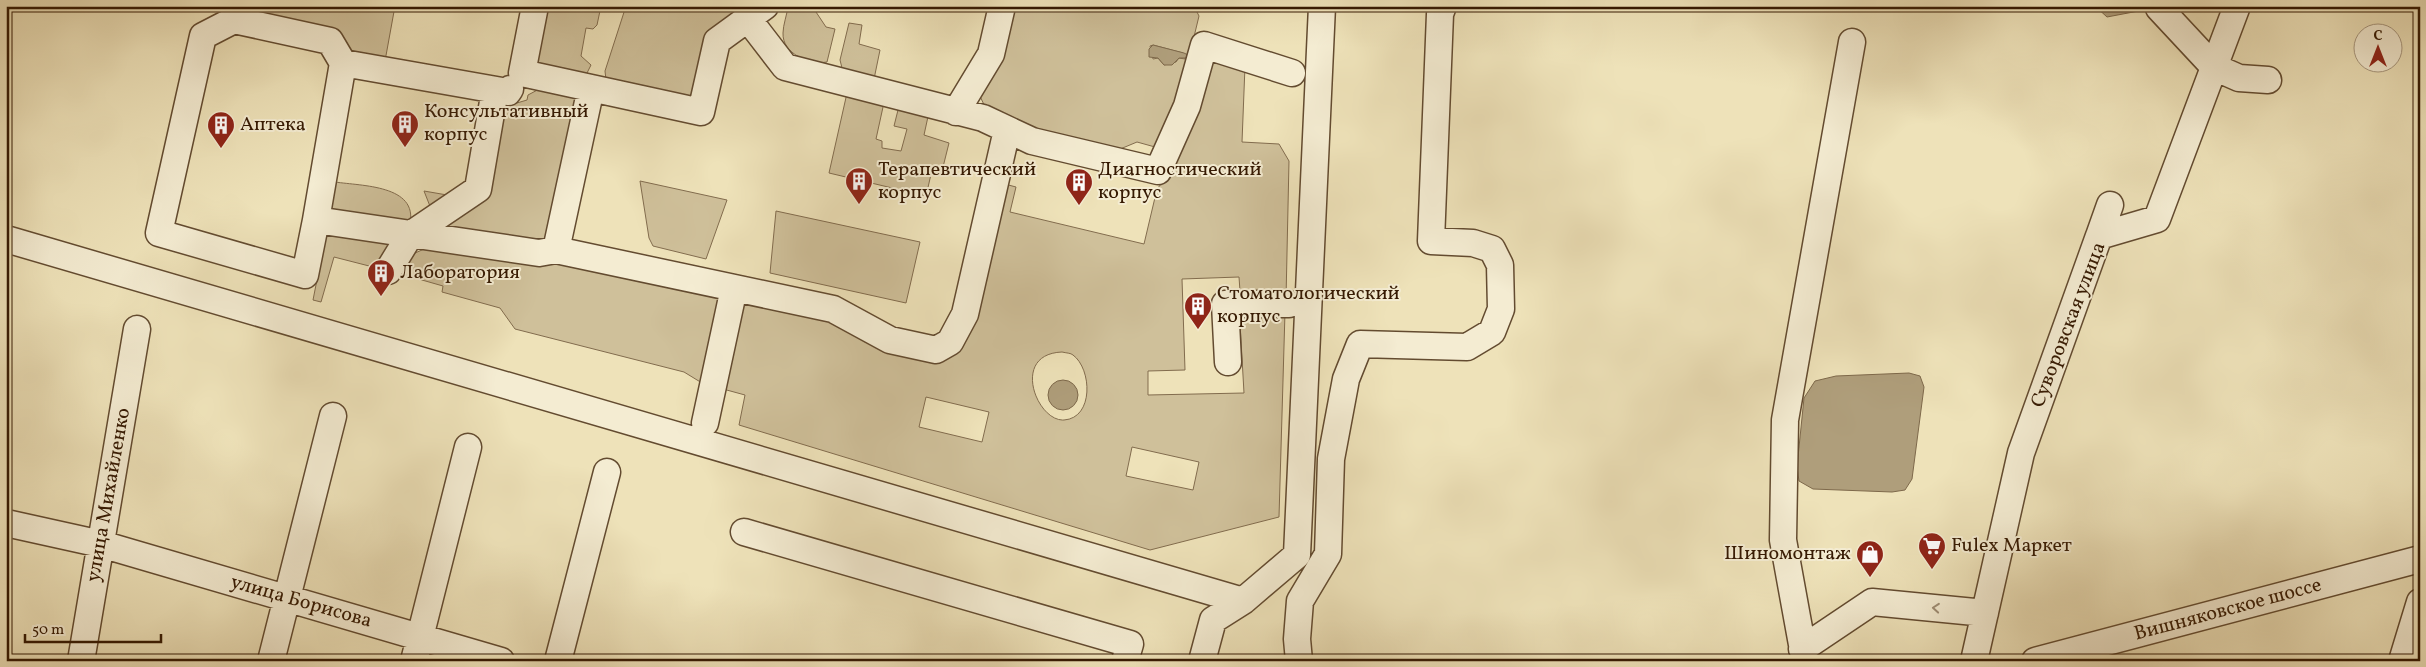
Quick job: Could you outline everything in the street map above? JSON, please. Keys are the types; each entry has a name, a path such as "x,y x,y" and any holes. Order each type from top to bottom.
{"street":[{"path":"343,63 508,92 522,73 535,6"},
{"path":"956,112 990,54 1002,6"},
{"path":"1202,661 1213,620 1243,601 1297,555 1322,6"},
{"path":"1298,650 1300,601 1328,554 1331,459 1346,379 1360,344 1467,346 1492,332 1501,309 1500,265 1492,249 1473,243 1431,241 1440,14 1443,6"},
{"name":"Суворовская улица","path":"1974,661 1985,613 2006,495 2100,236 2157,219 2237,6"},
{"path":"2159,8 2214,67 2239,78 2268,80"},
{"path":"522,73 701,112 717,41 756,12 785,67 983,118 1032,142 1158,171 1187,106 1204,45 1292,73"},
{"path":"234,20 330,41 343,63 316,220 305,275 160,233 203,36 234,20"},
{"path":"1852,42 1786,420 1783,540 1804,655 1872,602 1985,613"},
{"path":"556,250 591,88"},
{"path":"388,271 410,235 478,189 495,90"},
{"path":"316,220 539,253 556,250 833,309 890,340 936,350 950,342 966,314 1007,130"},
{"path":"2100,236 2110,205"},
{"path":"6,239 1243,601"},
{"path":"705,423 734,288"},
{"path":"1228,362 1226,304 1289,304"},
{"name":"улица Михайленко","path":"81,661 137,329"},
{"path":"271,661 333,416"},
{"path":"417,649 468,447"},
{"path":"558,661 607,472"},
{"name":"улица Борисова","path":"6,523 101,544 288,598 417,649 488,659"},
{"path":"744,532 1130,644 1125,661"},
{"name":"Вишняковское шоссе","path":"2035,661 2420,559"},
{"path":"2402,661 2420,602"}],"shaded area":[{"path":"250,6 395,6 385,61 353,55 249,12"},
{"path":"544,6 601,6 597,25 593,29 586,28 581,56 591,65 586,75 580,76 534,62"},
{"path":"626,6 751,6 691,99 606,80 605,71"},
{"path":"788,6 821,6 816,12 826,27 835,29 827,62 805,60 787,47 783,33"},
{"path":"1009,6 1194,6 1199,16 1180,95 1155,147 1137,142 1113,152 1053,139 987,111 978,92","holes":["1153,45 1183,53 1185,59 1179,58 1176,62 1164,65 1158,58 1153,59 1150,46"]},
{"path":"2095,6 2165,6 2107,17"},
{"path":"849,23 862,25 859,44 880,50 873,84 842,68 840,60"},
{"path":"1153,45 1184,53 1189,58 1179,58 1172,65 1164,65 1158,58 1149,57 1149,49"},
{"path":"1211,58 1245,66 1242,142 1279,144 1289,161 1286,299 1240,291 1239,277 1182,279 1185,370 1148,371 1148,395 1244,393 1240,323 1242,314 1285,312 1279,517 1150,550 739,425 745,395 723,389 741,303 826,315 865,342 933,357 940,356 1001,183 1016,187 1010,212 1144,244 1157,189 1166,178","holes":["1062,352 1072,354 1079,362 1084,371 1087,392 1081,411 1074,417 1064,420 1054,418 1045,410 1033,388 1033,375 1037,364 1046,356","926,397 989,412 982,442 919,427","1132,447 1199,462 1193,490 1126,476"]},
{"path":"543,87 578,94 546,243 444,232 437,224 424,191 476,200 500,108 527,100 528,95"},
{"path":"847,93 881,102 883,107 876,139 882,141 882,148 901,151 907,129 894,126 899,106 929,112 924,135 949,143 942,171 932,170 926,196 829,173"},
{"path":"640,181 727,200 706,259 653,246 649,238"},
{"path":"335,182 373,187 397,195 405,202 410,211 410,224 330,215"},
{"path":"776,211 920,242 906,303 770,273"},
{"path":"327,229 395,239 377,268 334,257 321,302 313,300"},
{"path":"431,246 558,263 719,294 721,302 702,383 684,372 515,329 500,308 442,292 443,286 401,274 406,257"},
{"path":"1909,373 1920,376 1924,387 1912,479 1905,490 1892,492 1813,489 1799,481 1797,467 1804,398 1815,381 1836,376"},
{"path":"1063,380 1074,384 1078,395 1074,406 1063,410 1052,406 1048,395 1052,384"}],"place":[{"name":"Консультативный корпус","path":"405,148"},
{"name":"Аптека","path":"221,149"},
{"name":"Терапевтический корпус","path":"859,205"},
{"name":"Диагностический корпус","path":"1079,206"},
{"name":"Лаборатория","path":"381,297"},
{"name":"Стоматологический корпус","path":"1198,330"},
{"name":"Fulex Маркет","path":"1932,570"},
{"name":"Шиномонтаж","path":"1870,578"}]}
